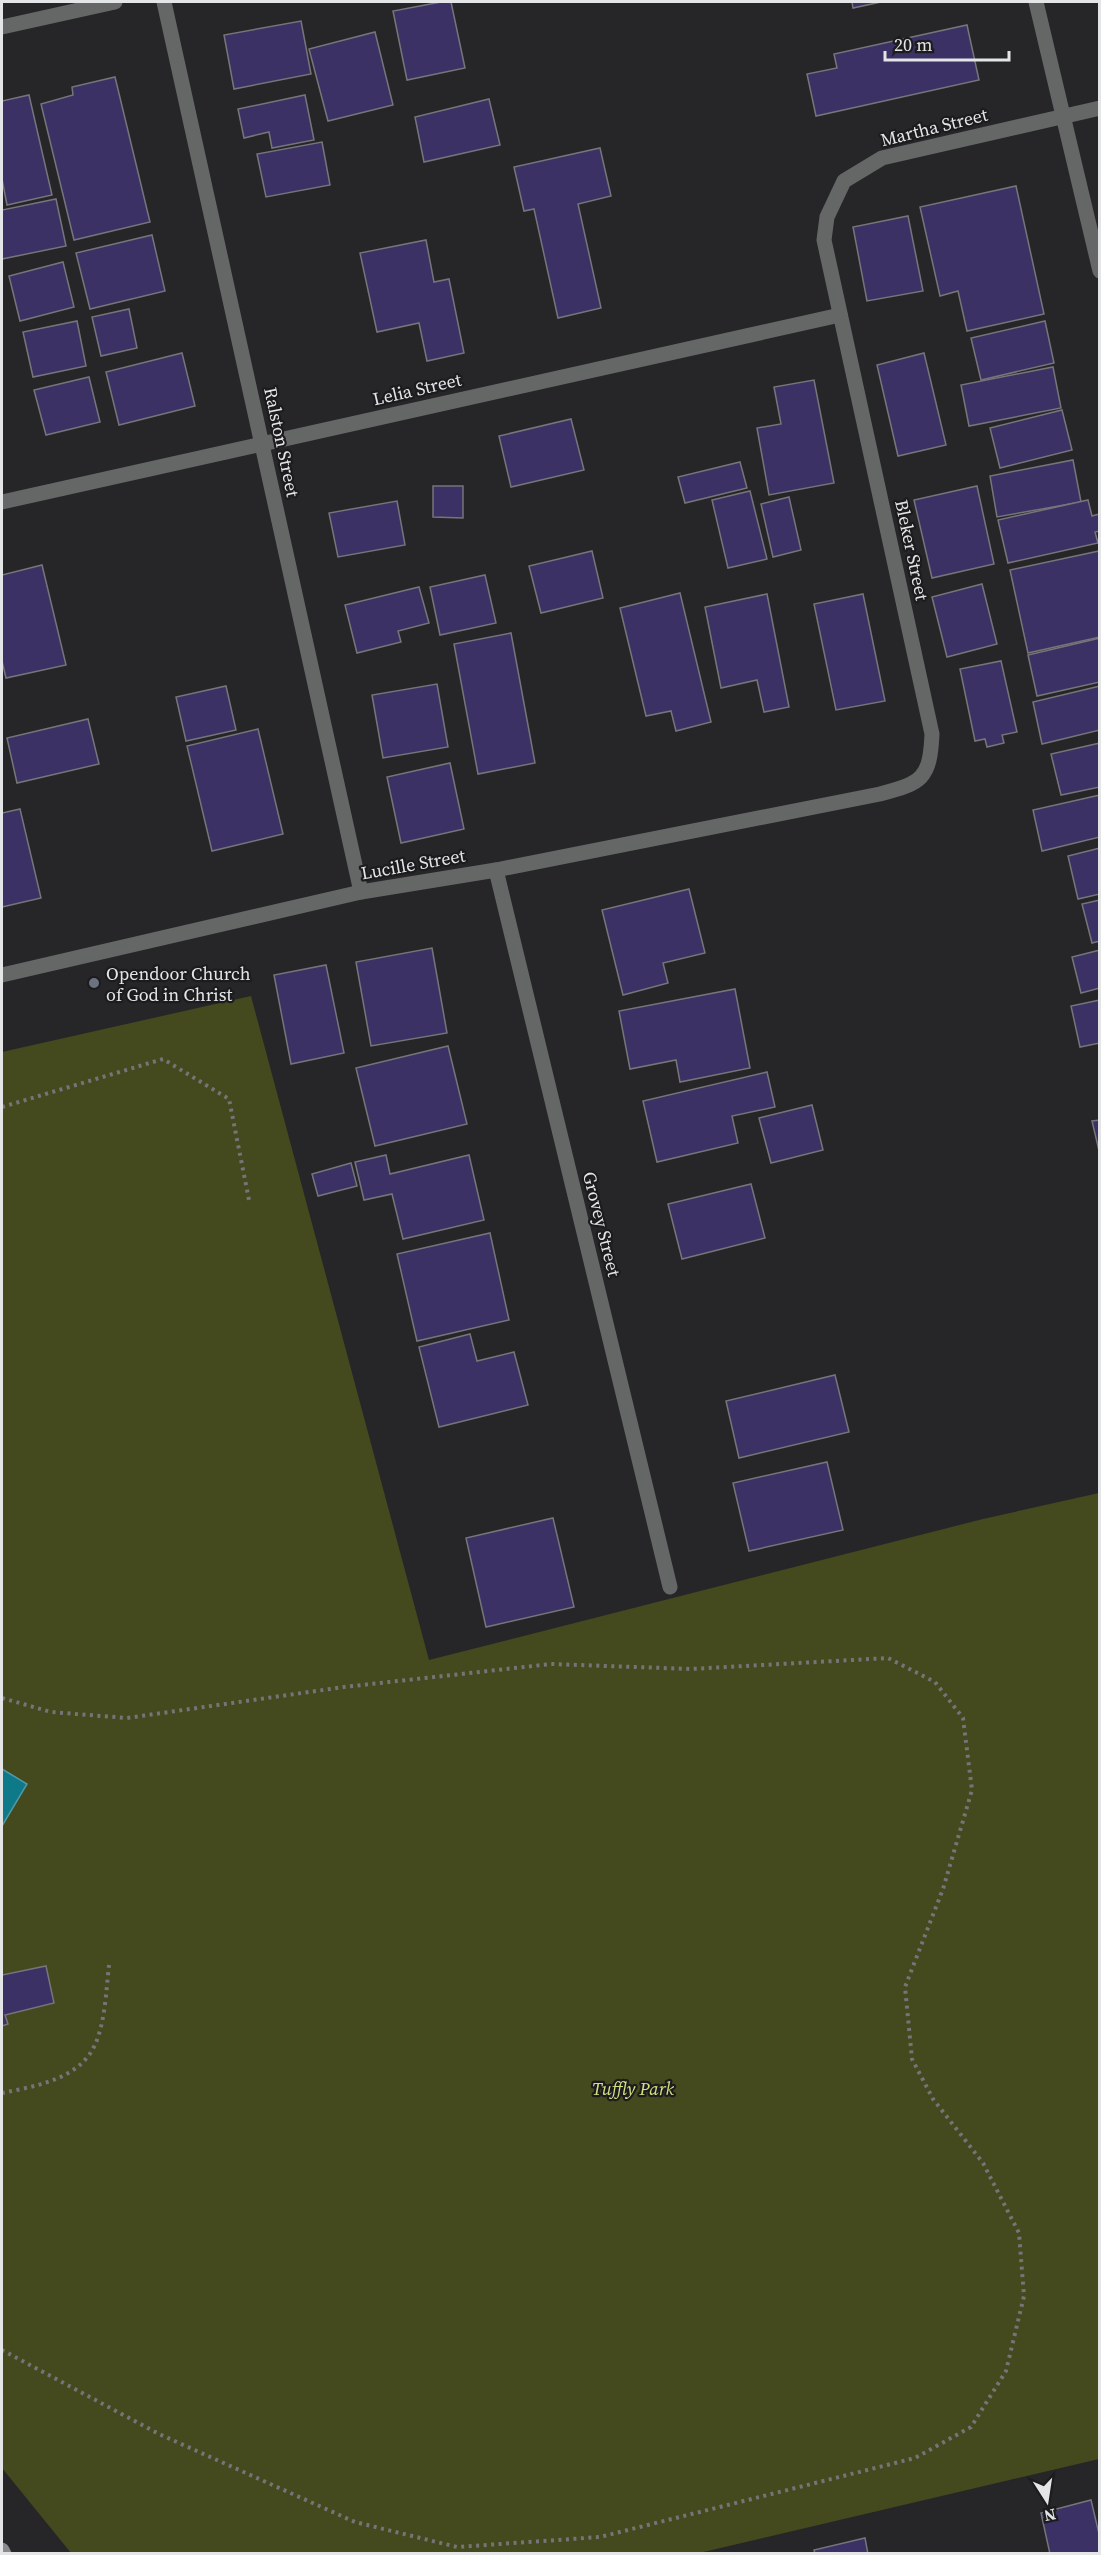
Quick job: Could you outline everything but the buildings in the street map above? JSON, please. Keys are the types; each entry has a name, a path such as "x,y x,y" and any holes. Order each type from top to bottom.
{"street":[{"path":"2,27 114,2"},
{"name":"Ralston Street","path":"164,2 361,892"},
{"path":"1036,2 1065,116 1100,271"},
{"name":"Martha Street","path":"824,240 827,217 844,181 882,158 1100,108"},
{"name":"Bleker Street","path":"824,240 932,734 931,760 921,779 891,791 834,803"},
{"name":"Lelia Street","path":"2,502 840,315"},
{"name":"Lucille Street","path":"2,975 361,892 496,870 834,803"},
{"name":"Grovey Street","path":"496,870 670,1587"}],"path":[{"path":"2,1107 163,1059 229,1099 249,1200"},
{"path":"2,1698 51,1712 127,1718 344,1688 551,1664 691,1669 888,1658 935,1682 963,1718 972,1790 944,1889 905,1987 912,2059 933,2100 982,2163 1019,2233 1024,2296 1006,2371 971,2427 915,2458 600,2537 457,2547 355,2522 159,2434 2,2350"},
{"path":"2,2093 64,2076 89,2055 101,2026 109,1965"}],"green space":[{"name":"Tuffly Park","path":"251,996 429,1660 983,1519 1099,1493 1099,2459 695,2554 71,2553 2,2468 2,1052"}],"water":[{"path":"2,1769 27,1784 2,1826"}],"place":[{"name":"Opendoor Church of God in Christ","path":"94,983"}]}
